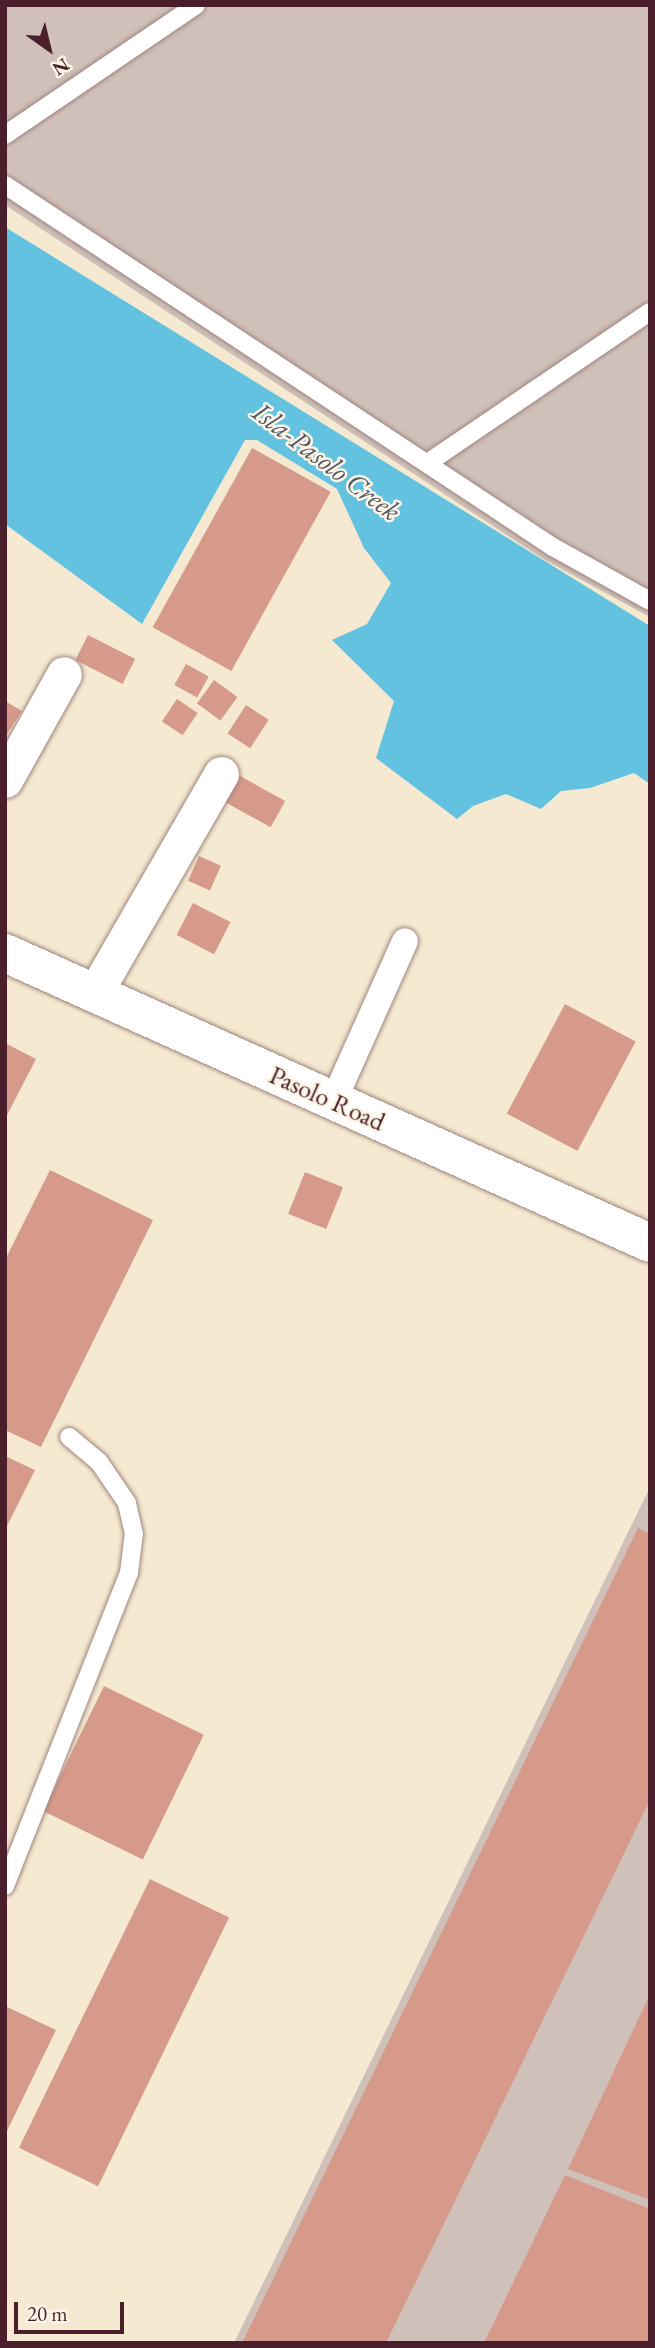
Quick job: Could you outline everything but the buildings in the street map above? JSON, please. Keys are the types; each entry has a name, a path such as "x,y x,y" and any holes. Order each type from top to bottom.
{"street":[{"path":"5,780 64,674"},
{"path":"94,994 221,774"},
{"path":"333,1102 405,941"},
{"name":"Pasolo Road","path":"5,953 650,1243"}],"lane":[{"path":"5,135 196,5"},
{"path":"5,185 553,547 650,601"},
{"path":"429,463 650,312"},
{"path":"5,1886 129,1573 134,1534 127,1503 99,1462 69,1437"}],"shaded area":[{"path":"5,5 650,5 650,617 543,559 5,205"},
{"path":"650,1487 650,2343 234,2343"}],"water":[{"name":"Isla-Pasolo Creek","path":"5,227 650,626 650,784 634,773 590,788 561,791 541,809 506,794 473,806 457,819 376,758 394,701 332,640 367,624 391,583 364,548 337,489 257,440 245,440 142,624 5,524"}]}
